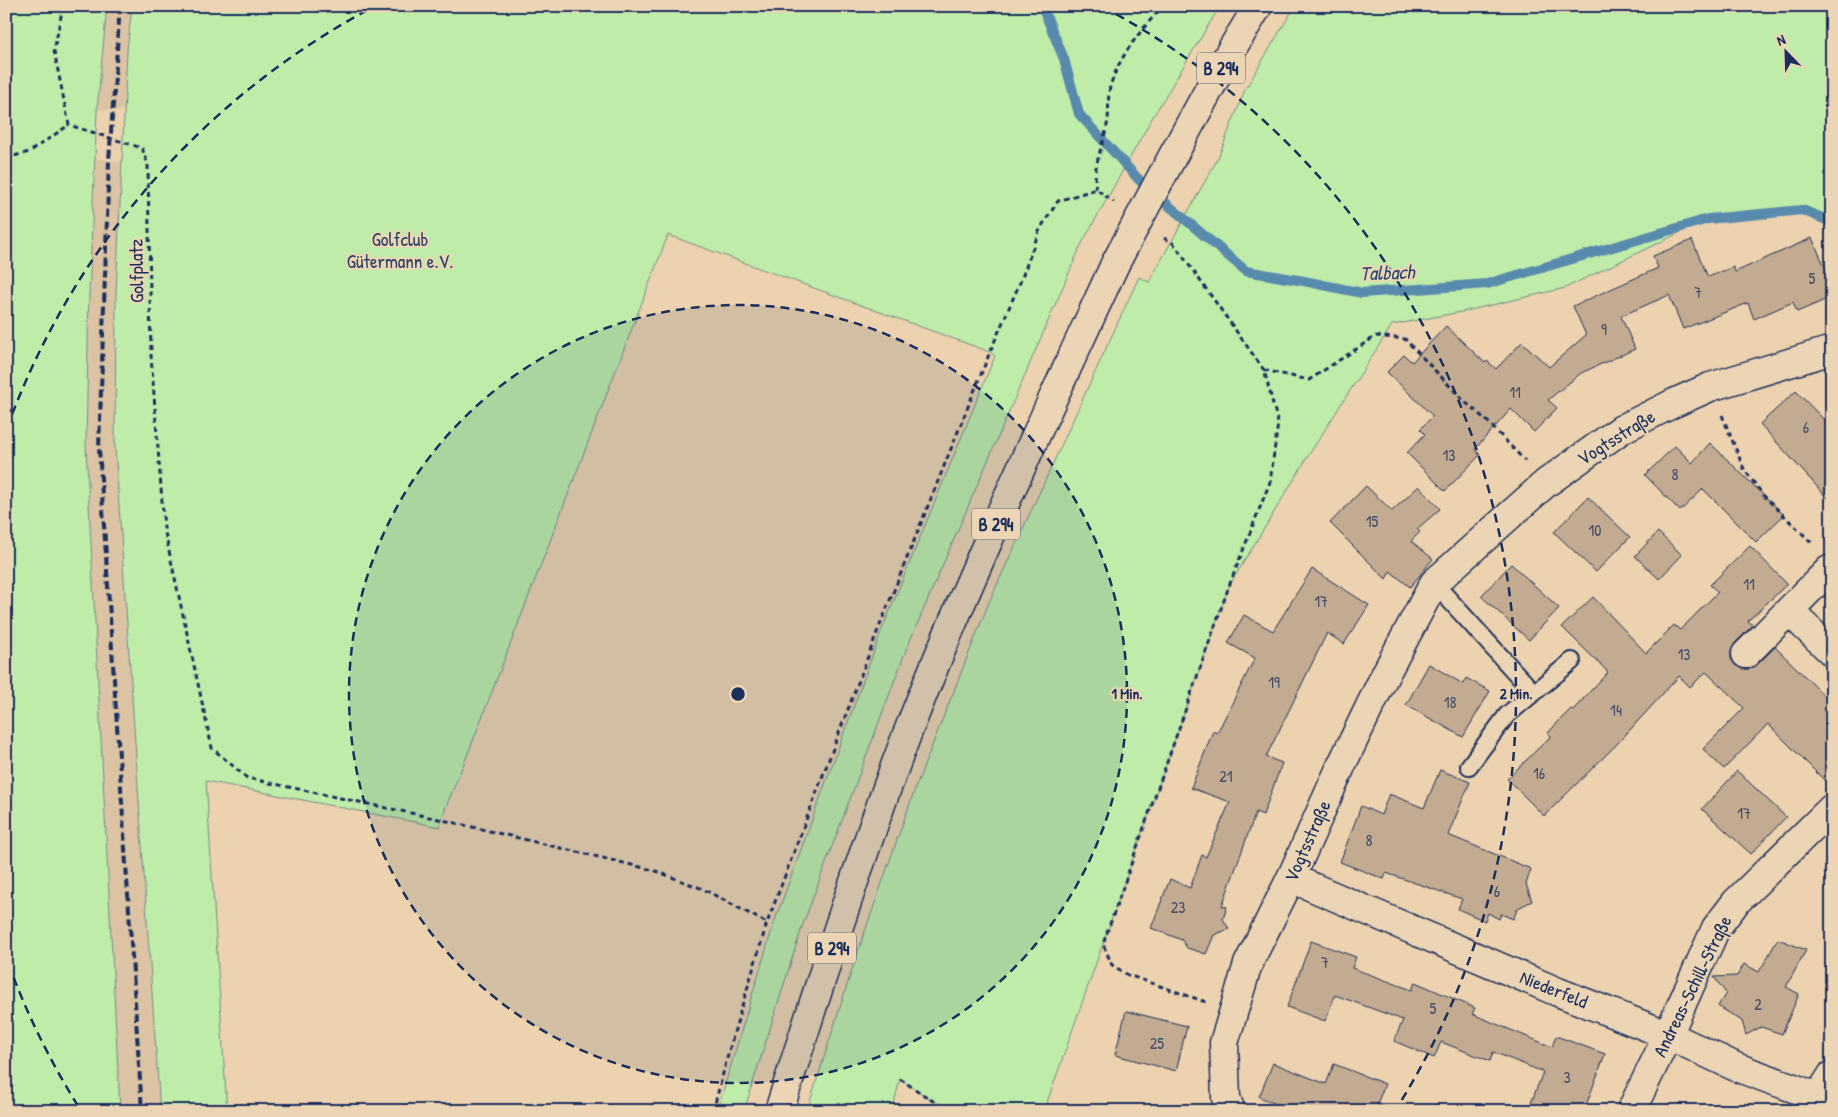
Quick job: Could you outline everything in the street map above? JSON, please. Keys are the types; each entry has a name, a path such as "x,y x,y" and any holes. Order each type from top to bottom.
{"main road":[{"name":"B 294","path":"779,1111 822,976 887,787 910,727 994,528 1115,264 1186,130 1258,6"},
{"name":"Vogtsstraße","path":"1231,1111 1226,1098 1224,1043 1248,964 1291,878 1386,672 1434,583 1546,483 1622,429 1710,387 1832,350"},
{"path":"1746,654 1829,570"},
{"path":"1788,611 1832,652"},
{"name":"Andreas-Schill-Straße","path":"1631,1111 1668,1035 1716,928 1736,902 1832,808"},
{"name":"Niederfeld","path":"1291,878 1558,992 1668,1035 1736,1067 1821,1094"}],"lane":[{"path":"1434,583 1534,693"},
{"path":"1468,766 1507,716 1572,662"}],"path":[{"path":"6,158 29,152 69,125 54,51 63,6"},
{"path":"1096,189 1094,176 1108,125 1110,87 1124,54 1162,6"},
{"name":"Golfplatz","path":"69,125 142,148 148,165 151,355 164,528 176,591 212,748 247,778 443,820 653,870 703,889 767,923 713,1111"},
{"path":"1233,1012 1128,975 1112,965 1102,944 1229,586 1270,482 1278,424 1264,370 1309,380 1376,336 1405,339 1546,483"},
{"path":"1710,387 1744,468 1763,494 1826,558 1829,570"},
{"path":"900,1079 948,1111"}],"shaded area":[{"path":"107,6 132,6 127,51 124,110 97,110"},
{"path":"96,158 122,162 116,293 115,446 160,1111 120,1111 86,446 89,294"}],"green space":[{"path":"6,6 107,6 97,110 89,294 86,446 120,1111 6,1111"},
{"name":"Golfclub Gütermann e.V.","path":"132,6 1220,6 1151,120 1081,245 906,650 803,924 744,1111 717,1111 774,923 881,632 995,356 990,352 668,235 445,809 440,827 206,781 227,1111 160,1111 115,446 116,293 127,51"},
{"path":"1295,6 1832,6 1832,222 1802,210 1708,219 1565,288 1466,311 1392,325 1310,453 1229,586 1044,1111 948,1111 900,1079 892,1111 807,1111 857,954 916,786 990,600 1139,277 1149,282 1218,158 1245,90"}],"building":[{"path":"1812,238 1832,283 1832,297 1797,312 1793,302 1754,319 1748,303 1683,329 1669,295 1621,316 1635,349 1581,373 1548,400 1557,408 1534,432 1511,409 1475,449 1480,455 1445,491 1407,453 1425,434 1420,429 1433,416 1387,372 1404,355 1412,362 1446,326 1485,363 1487,361 1496,369 1522,342 1549,367 1586,335 1573,306 1658,268 1653,256 1692,240 1708,277 1733,267 1735,272"},
{"path":"1796,391 1832,428 1832,503 1760,424"},
{"path":"1710,443 1784,515 1756,542 1703,489 1680,511 1645,475 1675,446 1692,463"},
{"path":"1366,486 1392,511 1419,486 1440,509 1417,529 1420,532 1411,541 1433,559 1410,587 1390,571 1386,579 1330,523"},
{"path":"1588,497 1630,537 1596,572 1554,532"},
{"path":"1658,532 1682,555 1659,579 1635,556"},
{"path":"1750,546 1787,584 1748,621 1753,625 1735,643 1731,651 1731,659 1735,665 1742,669 1750,669 1757,665 1775,647 1832,703 1832,788 1768,724 1724,769 1703,749 1744,708 1706,672 1690,687 1679,676 1617,744 1544,816 1507,779 1551,736 1548,733 1571,709 1573,710 1608,672 1562,627 1593,597 1646,653 1674,625 1680,630 1718,592 1710,585"},
{"path":"1511,564 1559,608 1529,640 1481,596"},
{"path":"1312,569 1369,605 1344,644 1327,633 1266,757 1282,763 1263,815 1256,812 1222,906 1227,907 1223,919 1229,929 1214,935 1206,954 1187,948 1182,940 1151,928 1170,879 1190,888 1202,855 1206,857 1230,802 1191,788 1213,731 1217,733 1255,658 1228,643 1244,615 1273,631"},
{"path":"1429,664 1463,684 1466,678 1490,691 1463,737 1406,705"},
{"path":"1440,770 1470,782 1448,835 1531,869 1526,884 1532,901 1518,908 1513,919 1501,914 1499,919 1488,913 1485,921 1458,909 1462,899 1386,873 1384,879 1340,862 1361,806 1381,815 1389,794 1424,808"},
{"path":"1737,771 1786,817 1751,854 1702,809"},
{"path":"1778,939 1806,950 1786,987 1799,994 1782,1034 1761,1027 1746,1035 1742,1021 1718,1006 1726,993 1714,977 1737,976 1744,964 1759,972"},
{"path":"1311,941 1356,957 1352,968 1412,990 1415,982 1475,1008 1472,1014 1552,1047 1556,1036 1605,1054 1584,1111 1528,1111 1543,1072 1493,1052 1490,1061 1441,1042 1434,1058 1394,1041 1403,1020 1335,995 1325,1021 1287,1007"},
{"path":"1126,1011 1187,1026 1176,1071 1115,1055"},
{"path":"1273,1063 1326,1084 1334,1064 1385,1084 1377,1104 1390,1109 1390,1111 1293,1111 1259,1097"}],"waterway":[{"name":"Talbach","path":"1042,6 1064,59 1079,114 1141,182 1246,271 1362,293 1487,284 1708,219 1802,210 1832,222"}],"railway":[{"path":"120,6 109,161 99,448 142,1111"}]}
